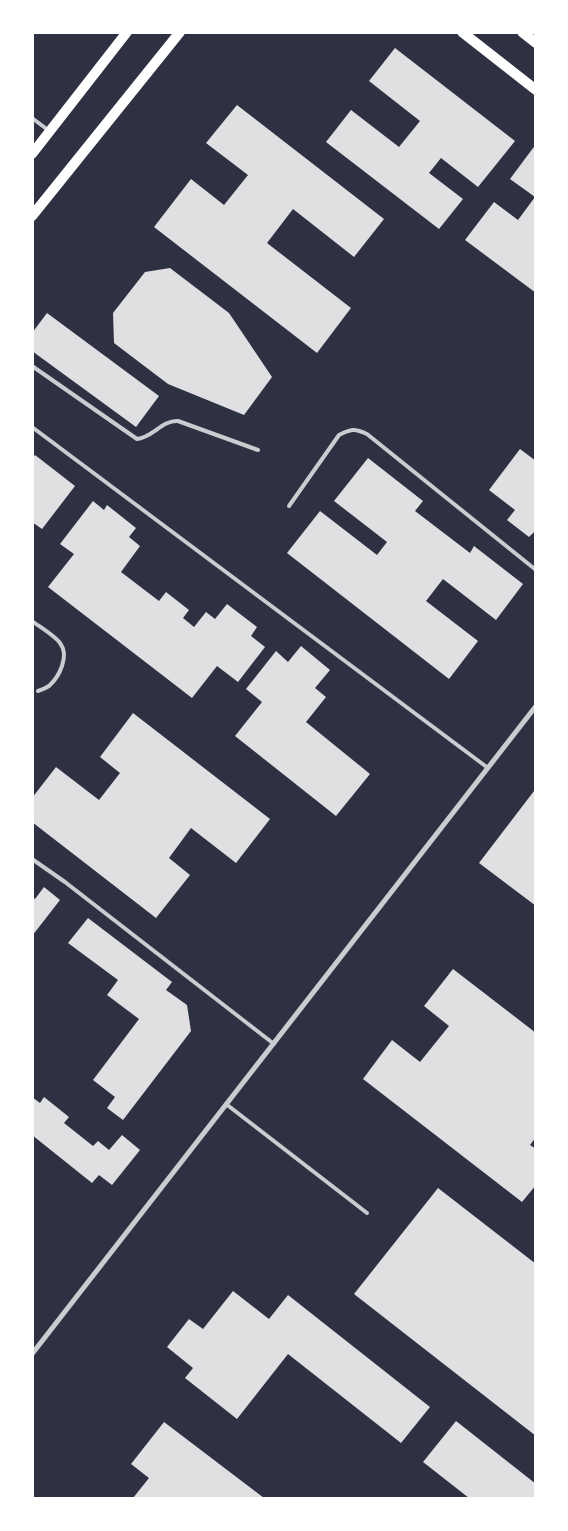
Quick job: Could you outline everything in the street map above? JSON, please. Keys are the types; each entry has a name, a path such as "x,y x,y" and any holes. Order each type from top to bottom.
{"main road":[{"path":"32,154 127,32"},
{"path":"32,216 180,32"},
{"path":"462,32 536,90"},
{"path":"522,32 536,43"}],"street":[{"path":"32,1354 536,706"}],"lane":[{"path":"32,118 50,132"},
{"path":"32,366 137,439 142,438 168,422 178,421 258,450"},
{"path":"32,426 488,768"},
{"path":"289,506 338,435 350,429 357,429 367,434 536,570"},
{"path":"32,621 61,644 63,652 63,665 58,673 48,686 38,691"},
{"path":"32,859 65,882 274,1044"},
{"path":"226,1104 367,1213"}],"building":[{"path":"395,48 515,141 478,187 441,158 429,173 463,199 439,229 326,142 351,110 399,147 420,121 369,81"},
{"path":"237,105 384,219 354,257 293,209 267,243 351,308 317,353 154,227 191,179 224,205 248,175 206,143"},
{"path":"536,144 536,293 465,240 494,202 518,220 535,197 510,179"},
{"path":"170,268 229,313 272,377 244,415 168,384 114,343 113,313 145,272"},
{"path":"47,313 159,396 136,427 32,351 32,333"},
{"path":"520,449 536,461 536,530 529,537 507,520 515,510 489,490"},
{"path":"35,455 75,486 42,529 32,522 32,458"},
{"path":"368,458 423,501 415,511 470,553 474,546 523,584 496,620 443,579 426,601 478,641 449,679 287,553 320,511 377,555 387,542 334,501"},
{"path":"93,501 104,510 107,505 136,528 129,537 140,546 121,572 159,601 166,592 189,610 183,618 194,627 206,612 215,619 227,604 257,627 251,636 265,647 238,682 217,666 192,698 48,587 74,554 60,544"},
{"path":"301,646 330,670 315,688 326,697 306,722 370,774 336,816 235,736 262,702 246,689 276,651 288,662"},
{"path":"133,713 270,819 236,863 191,828 169,858 190,875 156,918 32,822 32,798 56,767 99,800 120,773 100,757"},
{"path":"534,791 536,792 536,906 479,863"},
{"path":"44,887 60,900 32,936 32,897 35,899"},
{"path":"88,918 172,982 166,990 187,1005 191,1031 123,1120 107,1108 115,1097 93,1080 139,1019 107,995 118,980 68,943"},
{"path":"453,969 536,1033 536,1137 530,1145 536,1149 536,1185 522,1202 363,1079 392,1040 420,1062 449,1026 424,1006"},
{"path":"32,1097 40,1103 44,1097 69,1117 64,1123 93,1146 98,1141 109,1150 122,1135 140,1150 112,1185 99,1175 92,1183 32,1135"},
{"path":"438,1188 536,1264 536,1436 354,1294"},
{"path":"233,1291 269,1319 288,1295 430,1407 401,1443 288,1354 237,1419 185,1378 193,1368 167,1347 189,1319 203,1329"},
{"path":"456,1421 536,1484 536,1498 469,1498 423,1462"},
{"path":"164,1422 264,1498 133,1498 149,1478 131,1464"}]}
